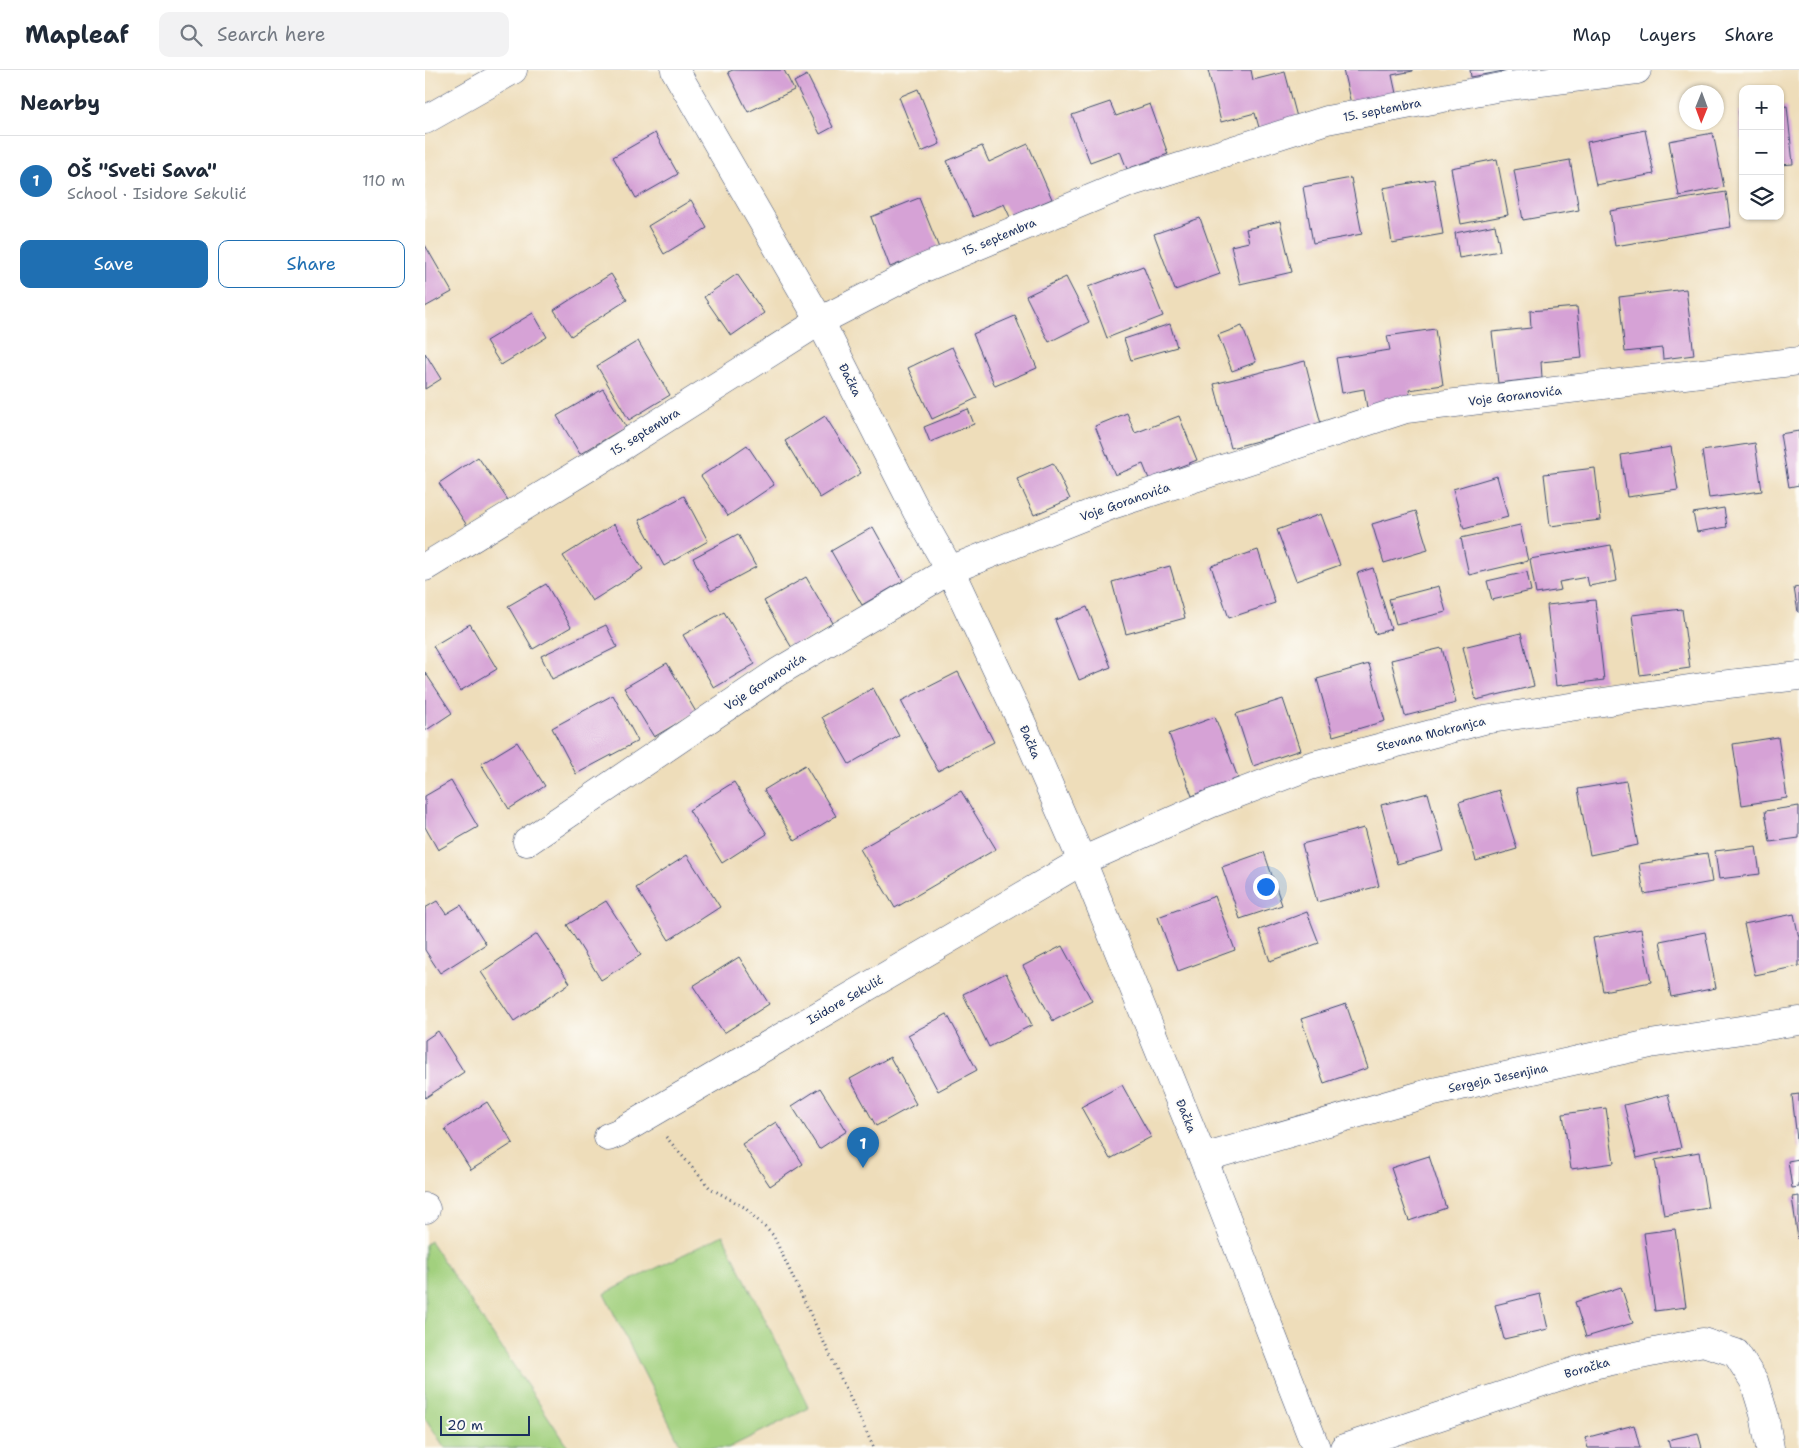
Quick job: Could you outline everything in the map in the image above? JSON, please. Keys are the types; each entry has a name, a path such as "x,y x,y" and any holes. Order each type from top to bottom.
{"street":[{"path":"425,120 513,70"},
{"name":"Đačka","path":"675,70 820,321 916,510 949,570 1021,722 1082,861 1203,1158 1316,1448"},
{"name":"15. septembra","path":"425,566 597,462 820,321 917,272 1126,184 1327,120 1501,87 1637,70"},
{"name":"Voje Goranovića","path":"527,842 778,672 949,570 1112,505 1406,409 1799,361"},
{"name":"Stevana Mokranjca","path":"1082,861 1210,804 1310,766 1484,720 1702,687 1799,676"},
{"name":"Isidore Sekulić","path":"608,1138 1082,861"},
{"name":"Sergeja Jesenjina","path":"1203,1158 1429,1093 1651,1044 1799,1021"},
{"name":"Boračka","path":"1344,1448 1597,1364 1703,1342 1736,1353 1754,1381 1764,1414 1770,1448"}],"path":[{"path":"648,1116 710,1188 744,1207 773,1235 875,1448"}],"green space":[{"path":"723,1235 809,1408 728,1448 682,1448 604,1294"},
{"path":"430,1241 569,1448 445,1448 425,1418 425,1245"}],"building":[{"path":"733,70 784,70 794,90 748,112 728,72"},
{"path":"1208,70 1251,70 1253,80 1285,72 1298,121 1260,131 1255,113 1221,122"},
{"path":"1343,70 1413,71 1392,75 1397,98 1352,108"},
{"path":"1470,70 1504,70 1504,71 1471,77"},
{"path":"807,75 833,127 820,134 794,82"},
{"path":"918,89 940,144 921,152 899,97"},
{"path":"1110,102 1116,116 1150,104 1168,154 1127,169 1120,151 1090,162 1072,115"},
{"path":"1784,106 1787,106 1793,164 1784,165"},
{"path":"1645,130 1654,174 1596,185 1587,142"},
{"path":"655,133 678,174 636,198 613,157"},
{"path":"1713,133 1724,187 1679,196 1669,141"},
{"path":"1028,144 1052,199 1010,217 1004,204 973,217 947,161 982,146 989,162"},
{"path":"1497,159 1508,215 1461,224 1451,168"},
{"path":"1570,160 1579,210 1523,220 1514,170"},
{"path":"1351,178 1362,234 1313,243 1303,187"},
{"path":"1434,179 1443,234 1392,243 1383,188"},
{"path":"1726,192 1731,227 1615,246 1610,211"},
{"path":"919,198 939,248 890,267 871,217"},
{"path":"691,200 707,228 664,254 648,226"},
{"path":"1200,218 1220,274 1175,290 1154,234"},
{"path":"1280,221 1292,272 1240,284 1231,246 1249,242 1246,229"},
{"path":"1495,225 1500,251 1459,258 1455,233"},
{"path":"425,245 452,292 425,307"},
{"path":"1143,266 1163,316 1107,338 1088,287"},
{"path":"611,274 627,300 571,336 554,310"},
{"path":"737,274 764,313 731,336 704,297"},
{"path":"1066,277 1089,322 1049,342 1026,296"},
{"path":"1686,289 1694,355 1663,359 1662,348 1625,352 1619,297"},
{"path":"1577,307 1582,358 1541,362 1542,378 1498,383 1492,332 1531,328 1530,311"},
{"path":"533,313 547,337 501,365 486,341"},
{"path":"1015,316 1037,368 995,386 973,334"},
{"path":"1170,324 1177,347 1131,360 1124,339"},
{"path":"1242,326 1256,362 1232,371 1218,335"},
{"path":"1435,329 1443,385 1409,390 1411,401 1367,408 1364,389 1342,393 1336,358 1390,350 1387,336"},
{"path":"638,341 670,395 629,420 597,366"},
{"path":"952,347 977,398 932,419 908,368"},
{"path":"425,353 441,379 425,389"},
{"path":"1305,361 1321,424 1231,448 1214,384"},
{"path":"603,389 626,427 580,454 557,416"},
{"path":"968,409 974,424 930,442 924,427"},
{"path":"1127,413 1135,433 1179,416 1197,460 1149,479 1143,464 1115,475 1095,426"},
{"path":"825,416 861,473 820,498 785,441"},
{"path":"1799,431 1799,485 1789,487 1780,434"},
{"path":"1755,443 1762,491 1709,498 1702,451"},
{"path":"747,445 774,485 728,516 701,476"},
{"path":"1671,447 1678,490 1627,497 1621,455"},
{"path":"478,457 508,500 468,527 439,483"},
{"path":"1053,463 1070,499 1034,515 1017,479"},
{"path":"1595,468 1601,520 1550,526 1544,474"},
{"path":"1497,476 1508,517 1464,529 1453,489"},
{"path":"684,496 708,541 664,566 639,520"},
{"path":"1724,508 1727,527 1697,532 1693,513"},
{"path":"1416,511 1428,550 1384,563 1372,524"},
{"path":"1321,514 1340,565 1296,581 1277,530"},
{"path":"614,524 643,569 592,601 563,556"},
{"path":"1520,525 1528,561 1469,575 1461,538"},
{"path":"873,527 903,581 862,605 831,551"},
{"path":"738,534 756,567 711,591 693,558"},
{"path":"1611,545 1617,581 1589,586 1587,577 1559,582 1561,590 1536,594 1530,559"},
{"path":"1258,550 1275,603 1229,618 1211,566"},
{"path":"1170,566 1185,618 1126,634 1112,582"},
{"path":"1373,568 1391,629 1375,634 1357,573"},
{"path":"1527,572 1531,591 1492,600 1487,581"},
{"path":"806,577 833,623 792,648 764,601"},
{"path":"546,584 571,627 533,649 508,606"},
{"path":"1439,586 1446,612 1396,624 1389,599"},
{"path":"1799,587 1799,612 1798,612 1794,588"},
{"path":"1595,600 1604,680 1556,686 1547,605"},
{"path":"1087,607 1111,667 1079,680 1055,620"},
{"path":"1682,609 1690,668 1640,675 1632,615"},
{"path":"724,612 755,664 714,688 683,635"},
{"path":"470,624 497,669 460,691 433,646"},
{"path":"606,625 617,647 552,679 541,656"},
{"path":"1521,633 1534,686 1476,700 1463,647"},
{"path":"1442,648 1456,703 1405,716 1391,660"},
{"path":"667,663 696,712 654,737 624,688"},
{"path":"1369,664 1385,721 1333,736 1317,679"},
{"path":"425,672 452,713 425,731"},
{"path":"958,672 994,742 938,771 901,701"},
{"path":"873,688 899,736 849,764 822,717"},
{"path":"613,695 638,741 576,774 552,728"},
{"path":"1283,699 1300,750 1253,766 1236,714"},
{"path":"1215,717 1238,778 1192,796 1169,734"},
{"path":"1778,737 1787,798 1742,805 1733,744"},
{"path":"517,742 545,786 509,809 481,764"},
{"path":"805,765 836,816 795,841 764,790"},
{"path":"451,781 478,827 438,850 425,827 425,796"},
{"path":"1626,781 1638,845 1590,855 1578,789"},
{"path":"734,782 767,834 722,863 689,810"},
{"path":"1499,790 1517,849 1476,861 1459,802"},
{"path":"961,791 996,849 895,908 860,849"},
{"path":"1428,793 1444,851 1397,864 1381,805"},
{"path":"1799,806 1799,838 1770,842 1765,811"},
{"path":"1364,828 1379,886 1317,902 1302,844"},
{"path":"1756,846 1760,874 1719,879 1715,851"},
{"path":"1264,852 1282,905 1240,919 1222,867"},
{"path":"1707,853 1712,882 1644,894 1639,864"},
{"path":"687,855 720,907 669,940 636,888"},
{"path":"1215,896 1235,950 1178,971 1158,917"},
{"path":"437,901 446,914 461,905 486,944 440,973 425,950 425,908"},
{"path":"606,901 641,955 601,980 567,925"},
{"path":"1307,912 1319,943 1270,961 1259,930"},
{"path":"1794,914 1799,938 1799,966 1755,975 1744,924"},
{"path":"1641,929 1651,982 1603,991 1593,938"},
{"path":"1705,932 1716,988 1671,997 1660,941"},
{"path":"537,934 570,983 514,1021 481,972"},
{"path":"1062,946 1092,1001 1053,1021 1023,966"},
{"path":"739,957 769,1004 724,1033 693,986"},
{"path":"1006,973 1032,1025 989,1047 963,994"},
{"path":"1346,1004 1368,1068 1324,1083 1301,1019"},
{"path":"947,1014 977,1070 938,1091 908,1035"},
{"path":"438,1031 464,1072 425,1098 425,1040"},
{"path":"890,1057 916,1104 876,1126 850,1079"},
{"path":"1122,1085 1151,1137 1110,1159 1081,1107"},
{"path":"820,1088 847,1131 819,1149 792,1106"},
{"path":"1668,1094 1681,1148 1637,1158 1624,1105"},
{"path":"1799,1094 1799,1148 1798,1148 1792,1095"},
{"path":"487,1102 513,1143 471,1170 445,1129"},
{"path":"1606,1108 1614,1163 1571,1169 1563,1114"},
{"path":"776,1122 803,1164 770,1186 742,1144"},
{"path":"1699,1152 1708,1208 1664,1215 1655,1160"},
{"path":"1429,1156 1446,1208 1409,1221 1391,1168"},
{"path":"1799,1159 1799,1187 1792,1188 1788,1161"},
{"path":"1799,1196 1799,1239 1798,1239 1792,1197"},
{"path":"1675,1229 1686,1307 1655,1311 1644,1233"},
{"path":"1621,1287 1633,1323 1586,1337 1575,1302"},
{"path":"1540,1294 1548,1329 1504,1339 1495,1305"},
{"path":"1634,1425 1640,1448 1588,1448 1585,1438"},
{"path":"1698,1433 1702,1448 1670,1448 1668,1440"}],"place":[{"name":"OŠ \"Sveti Sava\"","path":"863,1168"}]}
